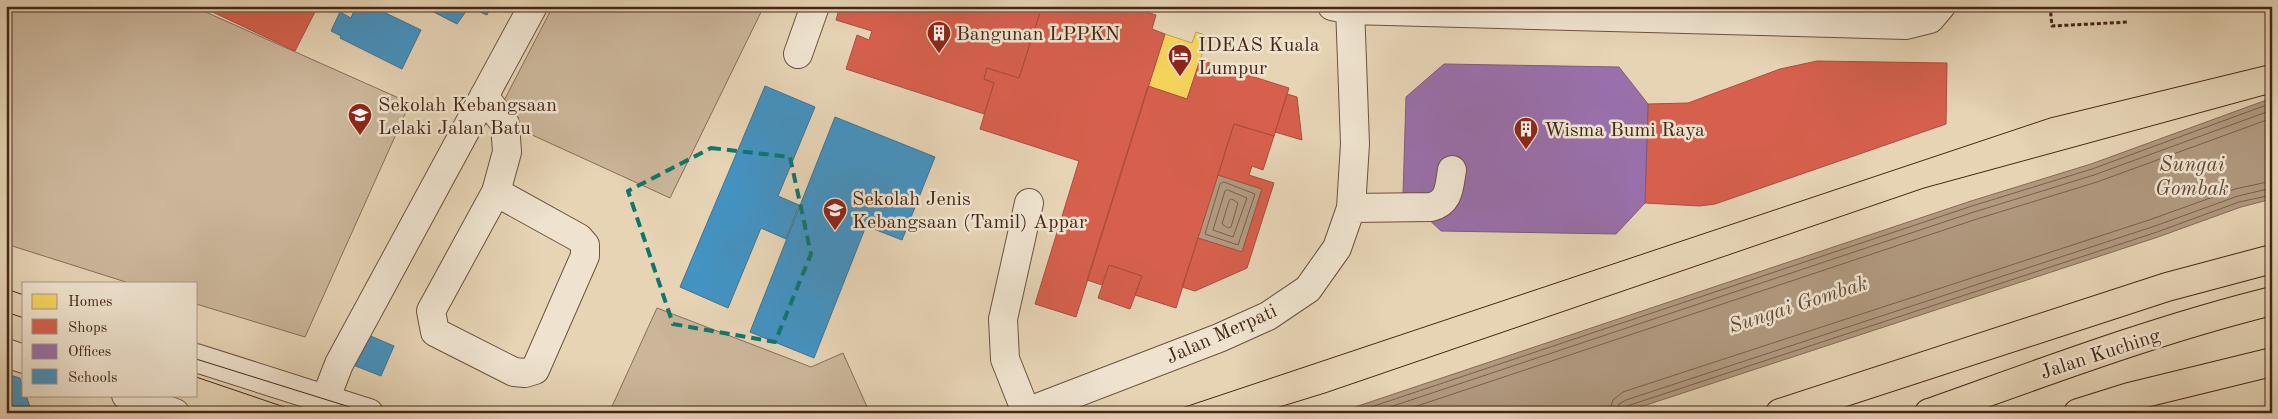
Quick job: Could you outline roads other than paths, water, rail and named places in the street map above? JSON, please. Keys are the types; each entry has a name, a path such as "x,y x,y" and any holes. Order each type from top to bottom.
{"highway":[{"path":"1780,413 2167,287 2272,259"},
{"name":"Jalan Kuching","path":"1929,413 2079,359 2220,314 2272,300"},
{"path":"2078,413 2129,397 2272,362"}],"street":[{"path":"325,400 339,364 533,6"},
{"path":"798,54 815,6"},
{"path":"1344,8 1906,25 1930,19 1942,6"},
{"name":"Jalan Merpati","path":"1025,412 1219,338 1268,316 1308,289 1337,248 1351,208 1355,144 1344,8"},
{"path":"484,96 506,124 507,152 496,192 431,311 432,323 435,332 514,372 524,373 535,370 586,256 585,245 579,238 496,192"},
{"path":"1351,208 1431,207 1441,204 1447,198 1452,170"},
{"path":"1025,412 1005,359 1002,319 1029,203"},
{"path":"6,353 22,358"},
{"path":"198,359 369,413"},
{"path":"133,396 175,413"}],"water":[{"name":"Sungai Gombak","path":"2272,98 2272,199 2241,207 2158,237 1622,413 1337,413 1971,201 2091,164"},
{"path":"1218,175 1262,189 1242,252 1198,238"}],"tram line":[{"path":"1167,413 2050,118 2272,64"},
{"path":"1260,413 1325,393 1924,188 2272,93"},
{"path":"6,289 22,294"},
{"path":"6,312 22,317"},
{"path":"198,360 369,413"},
{"path":"198,378 302,413"}],"place":[{"name":"Bangunan LPPKN","path":"939,54"},
{"name":"IDEAS Kuala Lumpur","path":"1180,77"},
{"name":"Sekolah Kebangsaan Lelaki Jalan Batu","path":"360,136"},
{"name":"Wisma Bumi Raya","path":"1526,150"},
{"name":"Sekolah Jenis Kebangsaan (Tamil) Appar","path":"835,231"}]}
